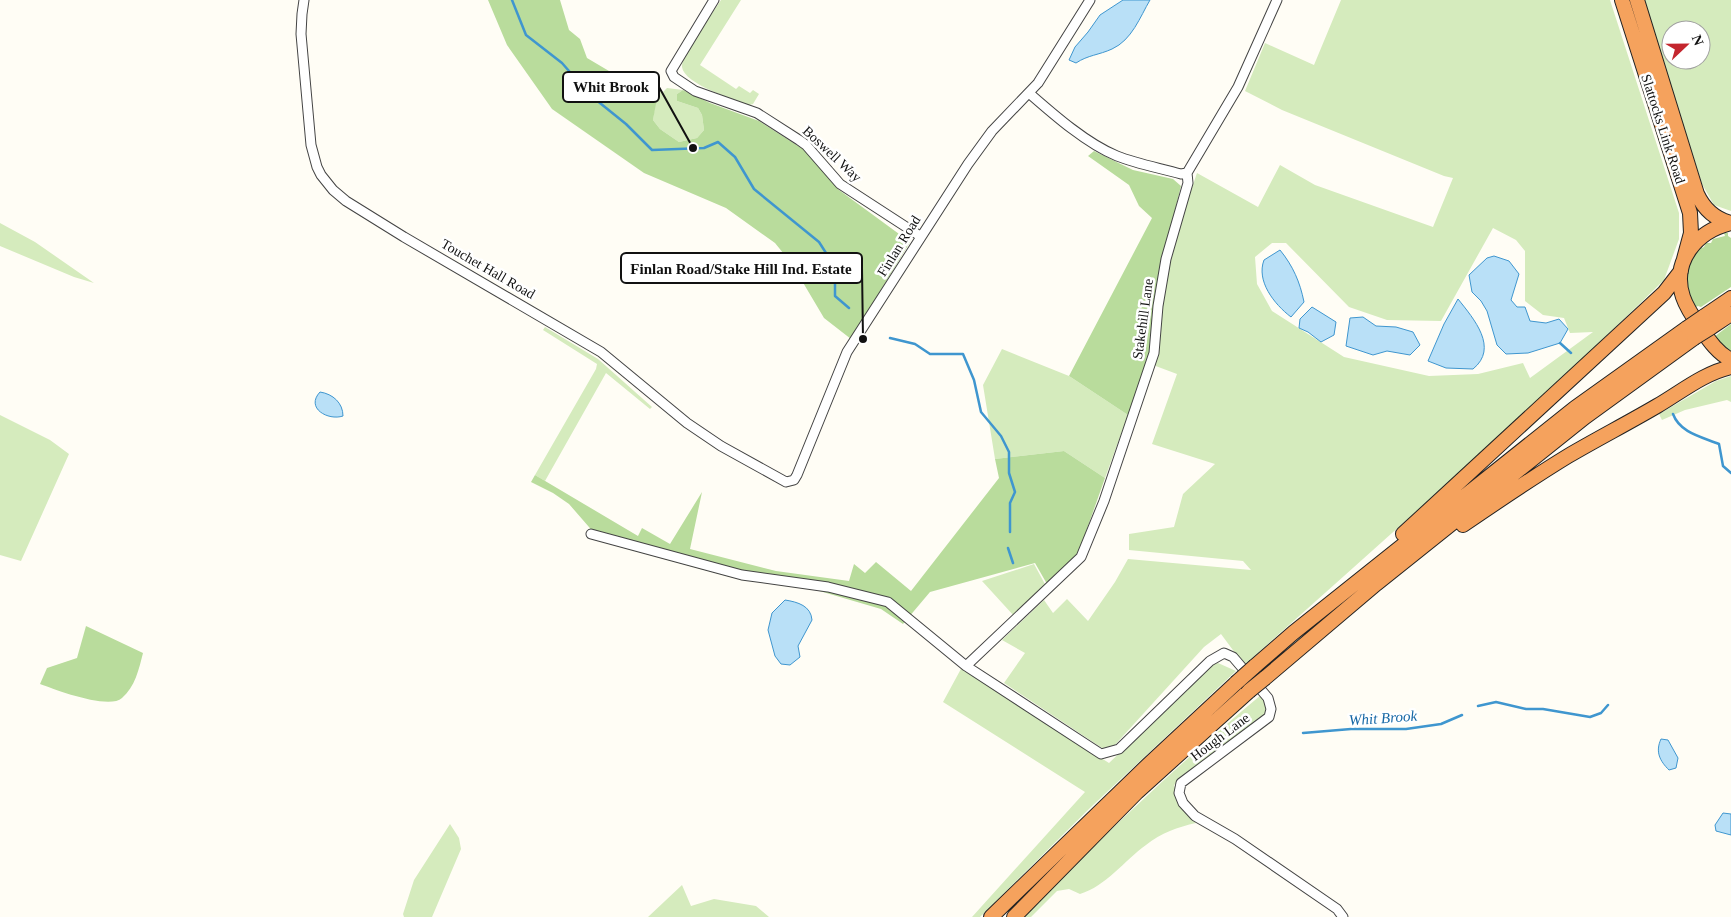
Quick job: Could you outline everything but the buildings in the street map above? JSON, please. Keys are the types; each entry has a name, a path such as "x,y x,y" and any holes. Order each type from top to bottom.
{"highway":[{"name":"Slattocks Link Road","path":"1622,0 1690,213 1691,233 1683,265"},
{"name":"Slattocks Link Road","path":"1637,0 1697,194 1703,206 1710,213 1731,223"},
{"path":"1293,634 1442,500 1664,293 1683,265 1692,245 1703,234 1731,223"},
{"path":"1683,265 1682,296 1689,310 1712,344 1719,352 1731,360"},
{"path":"991,917 1141,771 1236,683 1293,634 1576,408 1706,323 1731,298"},
{"path":"1706,323 1731,314"},
{"path":"1014,917 1138,792 1264,678 1327,625 1691,333"},
{"path":"1327,625 1515,489 1700,380 1720,369 1731,367"}],"street":[{"name":"Touchet Hall Road","path":"304,0 301,34 311,145 317,167 333,190 346,201 404,237 595,348 620,366 687,423 721,446 781,481 790,482"},
{"name":"Boswell Way","path":"714,0 671,71 674,77 695,91 757,114 806,145 840,184 920,236"},
{"name":"Finlan Road","path":"790,482 797,475 847,352 920,236 992,131 1038,83 1090,0"},
{"name":"Stakehill Lane","path":"966,666 1080,557 1104,501 1154,354 1166,259 1188,183 1187,173 1238,87 1277,0"},
{"path":"1029,93 1049,110 1105,150 1144,164 1181,174 1187,173"},
{"path":"591,534 742,575 828,588 888,602 966,666"},
{"name":"Hough Lane","path":"966,666 1101,754 1119,749 1210,661 1224,653 1233,657 1268,698 1271,709 1269,718 1181,783 1179,793 1183,803 1195,816 1243,844 1336,909 1343,917"}],"green space":[{"path":"488,0 560,0 569,30 580,39 587,58 631,84 642,94 648,89 657,98 653,120 660,129 679,142 697,138 704,130 702,115 698,108 677,101 677,94 683,90 710,103 759,121 806,151 839,190 910,242 851,339 824,318 792,264 775,243 726,208 644,173 552,109 507,45"},
{"path":"721,0 741,0 700,65 736,89 739,86 750,93 753,90 759,94 753,104 749,105 700,85 685,73 682,67 692,44"},
{"path":"1341,0 1610,0 1679,213 1679,239 1664,280 1613,330 1509,427 1244,665 1221,634 1204,647 1113,747 1102,748 1004,683 1025,653 1002,640 1044,600 1053,613 1067,599 1088,621 1115,582 1128,559 1251,570 1243,561 1129,550 1129,534 1174,527 1183,494 1215,464 1152,444 1177,374 1153,365 1168,269 1178,228 1197,173 1258,207 1280,165 1315,185 1433,227 1453,178 1282,110 1245,91 1265,43 1314,65","holes":["1493,228 1516,240 1525,251 1525,301 1543,315 1564,318 1570,333 1593,332 1530,378 1523,363 1478,374 1429,376 1344,357 1272,311 1257,284 1255,257 1272,243 1286,243 1349,307 1387,320 1441,321"]},
{"path":"1644,0 1731,0 1731,211 1714,205 1702,184 1666,70 1711,70 1711,20 1661,20 1661,54"},
{"path":"653,85 663,92 667,88 683,90 677,94 677,101 698,108 702,115 704,130 697,138 679,142 660,129 653,120 656,98 648,89"},
{"path":"1094,151 1133,170 1173,179 1181,186 1156,287 1151,353 1128,415 1069,376 1152,218 1139,206 1129,185 1088,156"},
{"path":"0,223 35,242 94,283 74,277 0,246"},
{"path":"1724,233 1728,233 1728,236 1731,238 1731,287 1701,307 1694,308 1687,289 1686,275 1688,268 1700,244 1702,248 1706,243 1711,243 1713,239 1725,236"},
{"path":"1731,324 1731,354 1714,337"},
{"path":"545,327 598,359 652,407 650,409 606,373 545,481 535,475 596,369 597,364 543,330"},
{"path":"1002,349 1069,376 1128,415 1105,478 1064,451 995,459 983,385"},
{"path":"1731,376 1731,402 1727,400 1685,410 1662,420 1659,414 1716,381"},
{"path":"0,415 50,440 69,454 21,561 0,555"},
{"path":"1064,451 1105,478 1077,557 1047,584 1035,563 930,592 903,624 881,609 816,590 734,578 602,542 569,504 553,493 531,482 535,475 638,536 642,528 670,544 702,492 690,549 776,571 849,581 854,564 865,573 876,562 911,591 999,478 995,459"},
{"path":"1034,564 1046,586 1014,616 982,581"},
{"path":"86,626 143,653 136,677 130,689 122,698 106,702 82,698 40,684 47,668 77,658"},
{"path":"1218,663 1236,671 1090,808 980,917 972,917 1085,792 943,702 962,667 1109,763 1213,664"},
{"path":"1261,695 1267,706 1264,717 1174,785 1181,805 1196,823 1183,826 1158,837 1138,851 1107,879 1089,890 1080,894 1069,889 1057,891 1031,917 1022,917 1139,803"},
{"path":"450,824 459,838 461,849 432,917 404,917 403,914 414,880"},
{"path":"682,885 691,906 714,899 756,906 769,917 648,917"}],"water":[{"path":"1123,0 1150,0 1135,28 1125,40 1112,49 1076,63 1069,60 1075,47 1100,15"},
{"path":"1280,250 1295,274 1304,302 1291,317 1278,306 1268,292 1262,276 1264,260"},
{"path":"1494,256 1509,261 1519,274 1511,300 1517,307 1525,307 1530,321 1546,323 1559,319 1568,329 1560,343 1528,353 1506,354 1497,345 1487,311 1472,292 1469,275 1487,258"},
{"path":"1458,299 1477,324 1484,343 1484,352 1480,361 1473,369 1446,368 1428,361 1444,324"},
{"path":"1312,307 1336,322 1334,335 1321,342 1299,328 1300,319"},
{"path":"1363,317 1376,326 1396,327 1413,332 1420,345 1410,355 1387,351 1373,355 1346,346 1350,318"},
{"path":"320,392 333,397 339,403 343,416 331,417 320,412 315,403"},
{"path":"785,600 795,602 806,608 812,620 798,646 800,657 790,665 781,664 775,656 768,630 772,613"},
{"path":"1661,739 1668,740 1678,758 1676,768 1669,770 1661,760 1658,748"},
{"path":"1723,813 1731,814 1731,835 1716,831 1715,825"}],"waterway":[{"name":"Whit Brook","path":"512,0 526,35 562,63 590,95 626,124 652,150 704,148 718,142 735,157 754,189 819,242 835,267 835,296 849,308"},
{"name":"Whit Brook","path":"890,338 915,344 930,354 963,354 974,380 981,412 1001,436 1009,452 1009,473 1015,492 1010,503 1010,532"},
{"path":"1560,343 1571,353"},
{"path":"1673,414 1686,430 1719,444 1723,466 1731,473"},
{"name":"Whit Brook","path":"1008,548 1013,563"},
{"name":"Whit Brook","path":"1478,706 1496,702 1526,709 1543,709 1590,717 1601,713 1608,705"},
{"name":"Whit Brook","path":"1303,733 1351,729 1406,729 1441,724 1462,715"}],"place":[{"name":"Whit Brook","path":"693,148"},
{"name":"Finlan Road/Stake Hill Ind. Estate","path":"863,339"}]}
